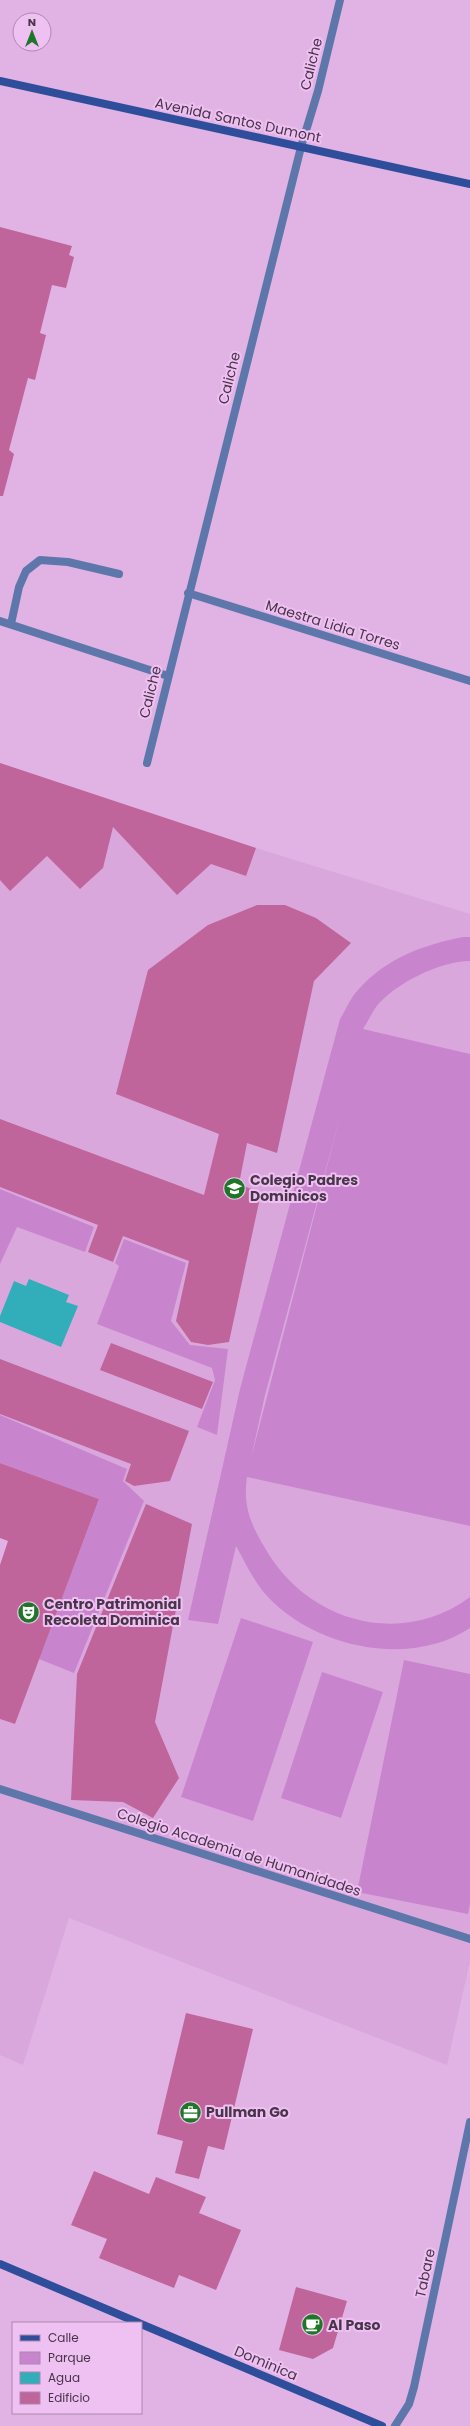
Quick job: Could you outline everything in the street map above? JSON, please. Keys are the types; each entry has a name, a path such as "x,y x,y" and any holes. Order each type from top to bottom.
{"main road":[{"name":"Avenida Santos Dumont","path":"0,81 470,184"},
{"name":"Dominica","path":"0,2264 138,2322"},
{"name":"Dominica","path":"142,2324 382,2426"}],"street":[{"name":"Caliche","path":"146,763 301,147 318,91 340,0"},
{"path":"12,624 19,587 26,571 40,560 68,562 119,574"},
{"name":"Maestra Lidia Torres","path":"188,593 470,681"},
{"path":"0,620 168,676"},
{"name":"Colegio Academia de Humanidades","path":"0,1789 470,1939"},
{"name":"Tabare","path":"395,2426 409,2404 414,2387 470,2122"}],"shaded area":[{"name":"Colegio Padres Dominicos","path":"0,763 256,848 470,914 470,1961 447,2065 69,1918 23,2065 0,2055 0,1719 15,1724 99,1499 0,1463"}],"green space":[{"path":"470,937 470,961 458,962 432,969 406,982 384,998 376,1007 363,1029 470,1054 470,1526 247,1477 246,1497 249,1514 255,1530 265,1548 283,1573 304,1594 329,1609 357,1619 385,1624 414,1622 443,1613 470,1597 470,1628 446,1640 420,1647 392,1649 364,1647 337,1640 311,1629 288,1615 268,1597 254,1579 236,1546 218,1624 188,1620 240,1389 340,1019 355,993 381,969 406,954 448,940","holes":["341,1113 251,1458 265,1395"]},
{"path":"0,1189 94,1227 85,1252 17,1227 0,1264"},
{"path":"124,1239 186,1263 171,1321 190,1345 228,1349 217,1435 197,1427 215,1380 212,1368 97,1324 119,1266 115,1263"},
{"path":"0,1415 127,1469 123,1481 144,1501 74,1673 39,1659 99,1499 0,1463"},
{"path":"241,1618 313,1642 253,1821 181,1797"},
{"path":"404,1660 470,1674 470,1904 468,1914 357,1892"},
{"path":"322,1672 383,1692 341,1818 281,1798"}],"water":[{"path":"29,1279 69,1295 66,1302 78,1306 61,1347 0,1322 0,1316 14,1281 26,1286"}],"building":[{"path":"0,227 72,246 69,255 74,257 66,288 52,285 40,333 46,335 35,380 28,378 9,450 14,454 3,496 0,496"},
{"path":"0,763 256,848 246,876 211,864 177,895 113,827 103,868 80,889 47,856 10,891 0,880"},
{"path":"257,905 285,905 316,918 351,943 314,981 277,1153 247,1143 239,1184 261,1193 229,1342 208,1345 191,1342 176,1321 189,1261 123,1236 113,1262 88,1252 98,1225 0,1187 0,1119 204,1195 219,1134 116,1094 148,970 208,925"},
{"path":"111,1343 213,1382 202,1409 100,1370"},
{"path":"0,1359 189,1431 170,1481 134,1486 125,1481 131,1464 0,1414"},
{"name":"Centro Patrimonial Recoleta Dominica","path":"0,1463 99,1499 15,1724 0,1719 0,1565 8,1541 0,1538"},
{"path":"146,1504 192,1524 155,1722 179,1778 153,1818 123,1802 71,1800 77,1674"},
{"path":"186,2013 253,2029 224,2150 208,2146 199,2179 175,2173 183,2141 157,2134"},
{"path":"94,2171 149,2194 156,2177 206,2197 199,2213 241,2230 216,2290 179,2275 174,2288 99,2258 107,2239 71,2225"},
{"name":"Al Paso","path":"296,2287 347,2301 333,2348 313,2359 279,2350"}],"place":[{"name":"Colegio Padres Dominicos","path":"235,1188"},
{"name":"Centro Patrimonial Recoleta Dominica","path":"28,1612"},
{"name":"Pullman Go","path":"191,2112"},
{"name":"Al Paso","path":"313,2325"}]}
